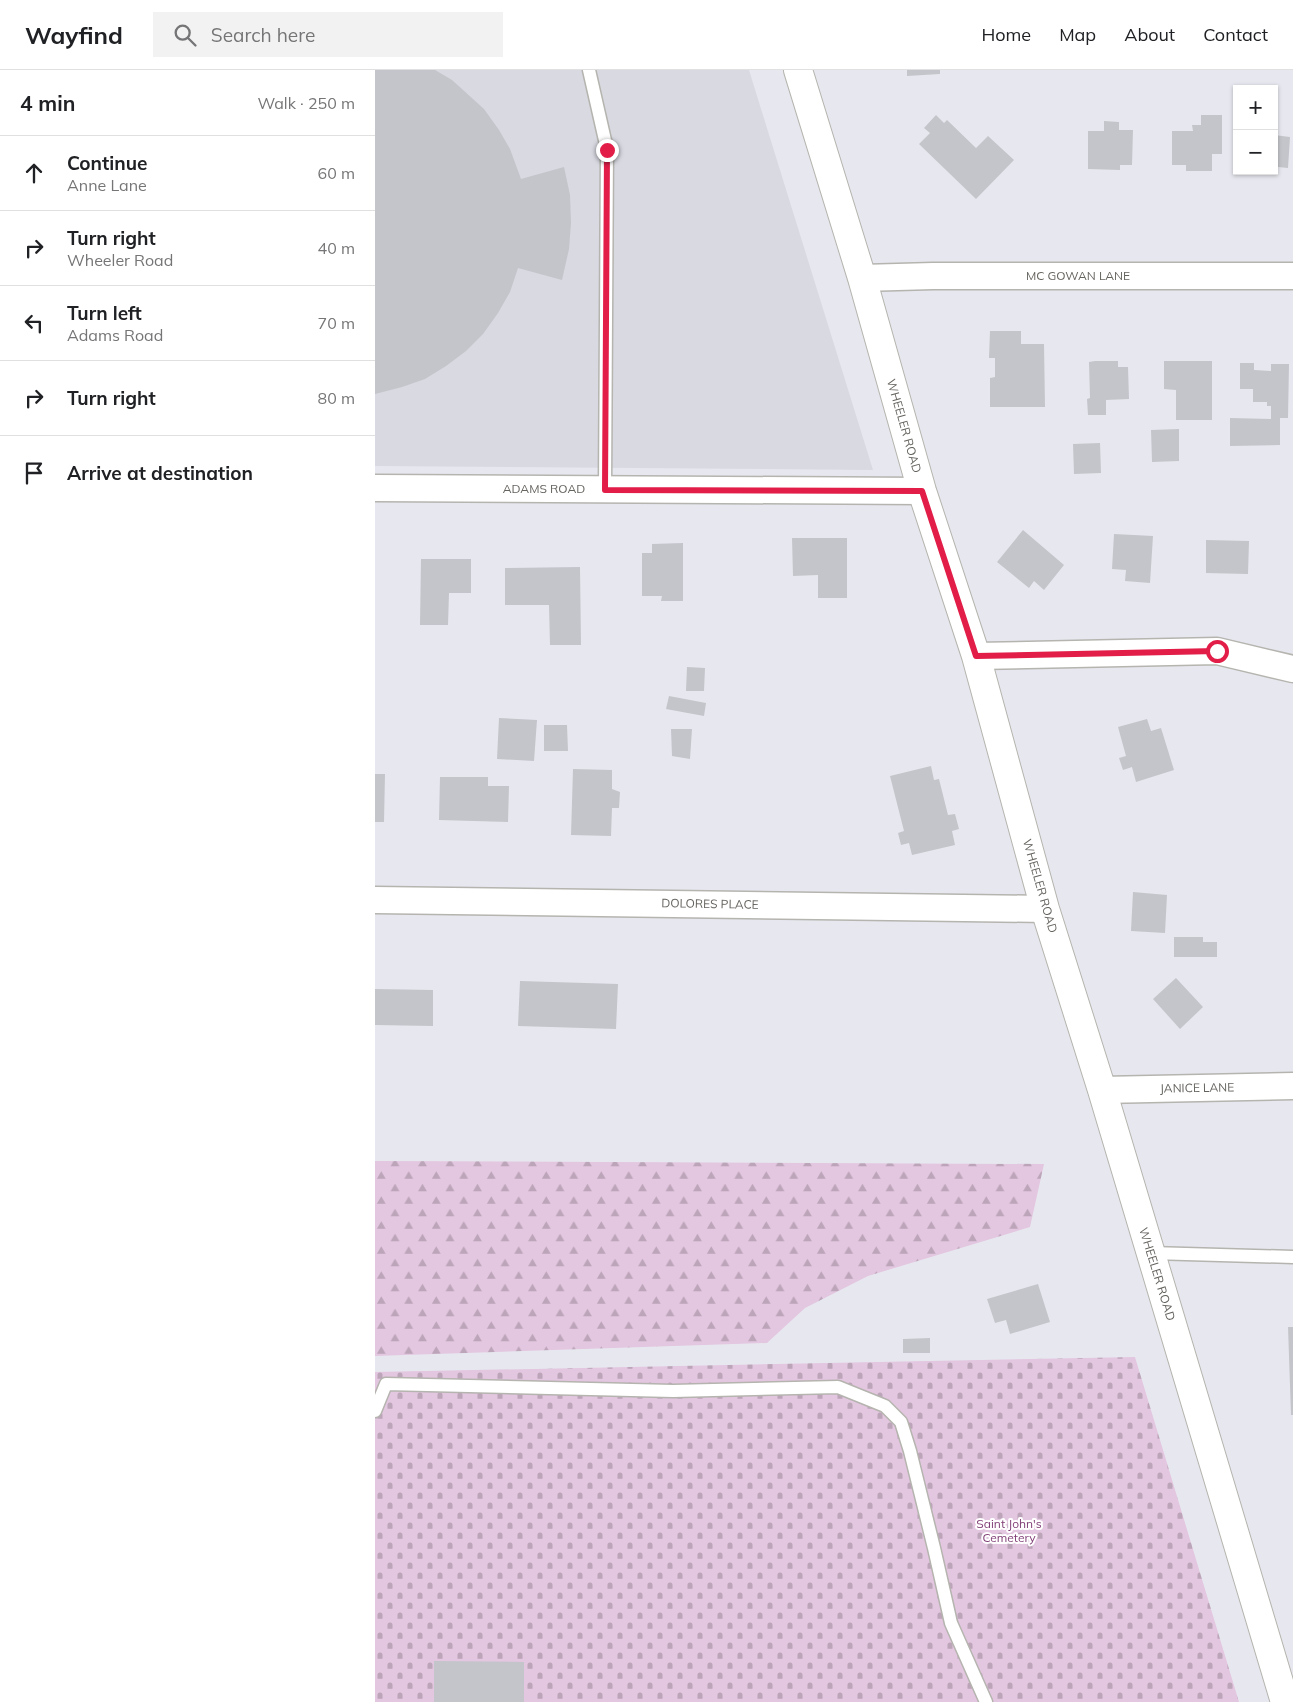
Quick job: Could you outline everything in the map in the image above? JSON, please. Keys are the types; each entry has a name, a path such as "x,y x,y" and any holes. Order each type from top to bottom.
{"main road":[{"name":"WHEELER ROAD","path":"798,70 862,278 922,491 976,656 1045,909 1102,1090 1285,1702"}],"street":[{"name":"MC GOWAN LANE","path":"862,278 933,276 1293,276"},
{"name":"ADAMS ROAD","path":"375,488 922,491"},
{"path":"976,656 1217,651 1293,669"},
{"name":"DOLORES PLACE","path":"375,900 1045,909"},
{"name":"JANICE LANE","path":"1102,1090 1293,1086"}],"lane":[{"path":"589,70 607,150 605,490"},
{"path":"1151,1253 1293,1257"},
{"path":"375,1411 386,1384 673,1391 838,1386 885,1406 901,1422 935,1548 951,1622 986,1702"}],"shaded area":[{"path":"375,70 749,70 873,470 375,466"}],"green space":[{"path":"375,1161 1044,1164 1030,1227 868,1276 805,1308 767,1343 375,1356"},
{"name":"Saint John's Cemetery","path":"1135,1357 1239,1702 375,1702 375,1372"}],"building":[{"path":"375,70 435,70 452,80 484,109 499,130 510,149 521,179 564,167 570,195 571,223 569,249 562,280 518,268 510,292 498,313 483,334 466,351 425,379 375,394"},
{"path":"907,70 940,70 940,74 907,76"},
{"path":"936,115 944,123 947,120 976,148 988,136 1014,160 976,199 919,144 930,133 924,128"},
{"path":"1201,115 1222,115 1222,154 1212,154 1212,171 1186,171 1186,165 1172,165 1172,131 1193,131 1192,125 1201,125"},
{"path":"1104,121 1119,122 1119,130 1133,130 1132,165 1120,165 1120,170 1088,169 1088,131 1104,131"},
{"path":"1278,136 1290,137 1288,168 1278,167"},
{"path":"990,331 1021,331 1021,344 1044,344 1045,407 990,407 990,378 995,377 995,358 989,358"},
{"path":"1118,361 1118,367 1128,367 1129,399 1106,400 1106,415 1088,415 1087,399 1090,398 1089,362"},
{"path":"1164,361 1212,361 1212,420 1176,420 1176,390 1164,389"},
{"path":"1240,363 1254,363 1254,370 1271,371 1271,364 1289,364 1288,418 1280,418 1280,445 1230,446 1230,418 1271,419 1271,406 1267,406 1267,402 1253,402 1253,389 1240,389"},
{"path":"1179,429 1179,461 1152,462 1151,430"},
{"path":"1100,443 1101,473 1074,474 1073,444"},
{"path":"1023,530 1064,565 1044,590 1034,581 1029,588 997,562"},
{"path":"1114,534 1153,536 1150,583 1125,581 1126,570 1112,569"},
{"path":"792,538 847,538 847,598 818,598 818,575 793,576"},
{"path":"1206,540 1249,541 1248,574 1206,573"},
{"path":"683,543 683,601 661,601 662,596 642,596 642,553 652,553 652,544"},
{"path":"421,559 471,559 471,593 449,593 448,625 420,625"},
{"path":"580,567 581,645 550,645 549,605 505,605 505,568"},
{"path":"687,667 705,668 704,691 686,691"},
{"path":"669,696 706,703 704,716 666,709"},
{"path":"499,718 537,720 534,761 497,759"},
{"path":"1147,719 1151,731 1161,728 1174,770 1136,782 1132,767 1123,770 1119,758 1126,756 1118,727"},
{"path":"544,725 567,725 568,751 544,751"},
{"path":"671,729 692,729 690,759 672,756"},
{"path":"931,766 934,780 939,779 948,815 955,814 959,829 952,831 955,845 912,855 909,843 901,845 898,833 904,831 890,776"},
{"path":"573,769 612,770 612,789 620,792 619,808 612,808 611,836 571,835"},
{"path":"375,774 385,774 384,822 375,822"},
{"path":"440,777 488,777 488,786 509,786 508,822 439,820"},
{"path":"1133,892 1167,895 1165,933 1131,931"},
{"path":"1174,937 1203,937 1203,942 1217,942 1217,957 1174,957"},
{"path":"1176,978 1203,1007 1180,1029 1153,999"},
{"path":"520,981 618,984 616,1029 518,1026"},
{"path":"375,989 433,990 433,1026 375,1025"},
{"path":"1038,1284 1050,1322 1010,1334 1006,1320 995,1323 987,1299"},
{"path":"1288,1327 1293,1327 1293,1415 1291,1415"},
{"path":"930,1338 930,1353 903,1353 903,1339"},
{"path":"434,1661 524,1662 524,1702 434,1702"}],"route":[{"path":"607,150 605,490 922,491 976,656 1217,651"}]}
